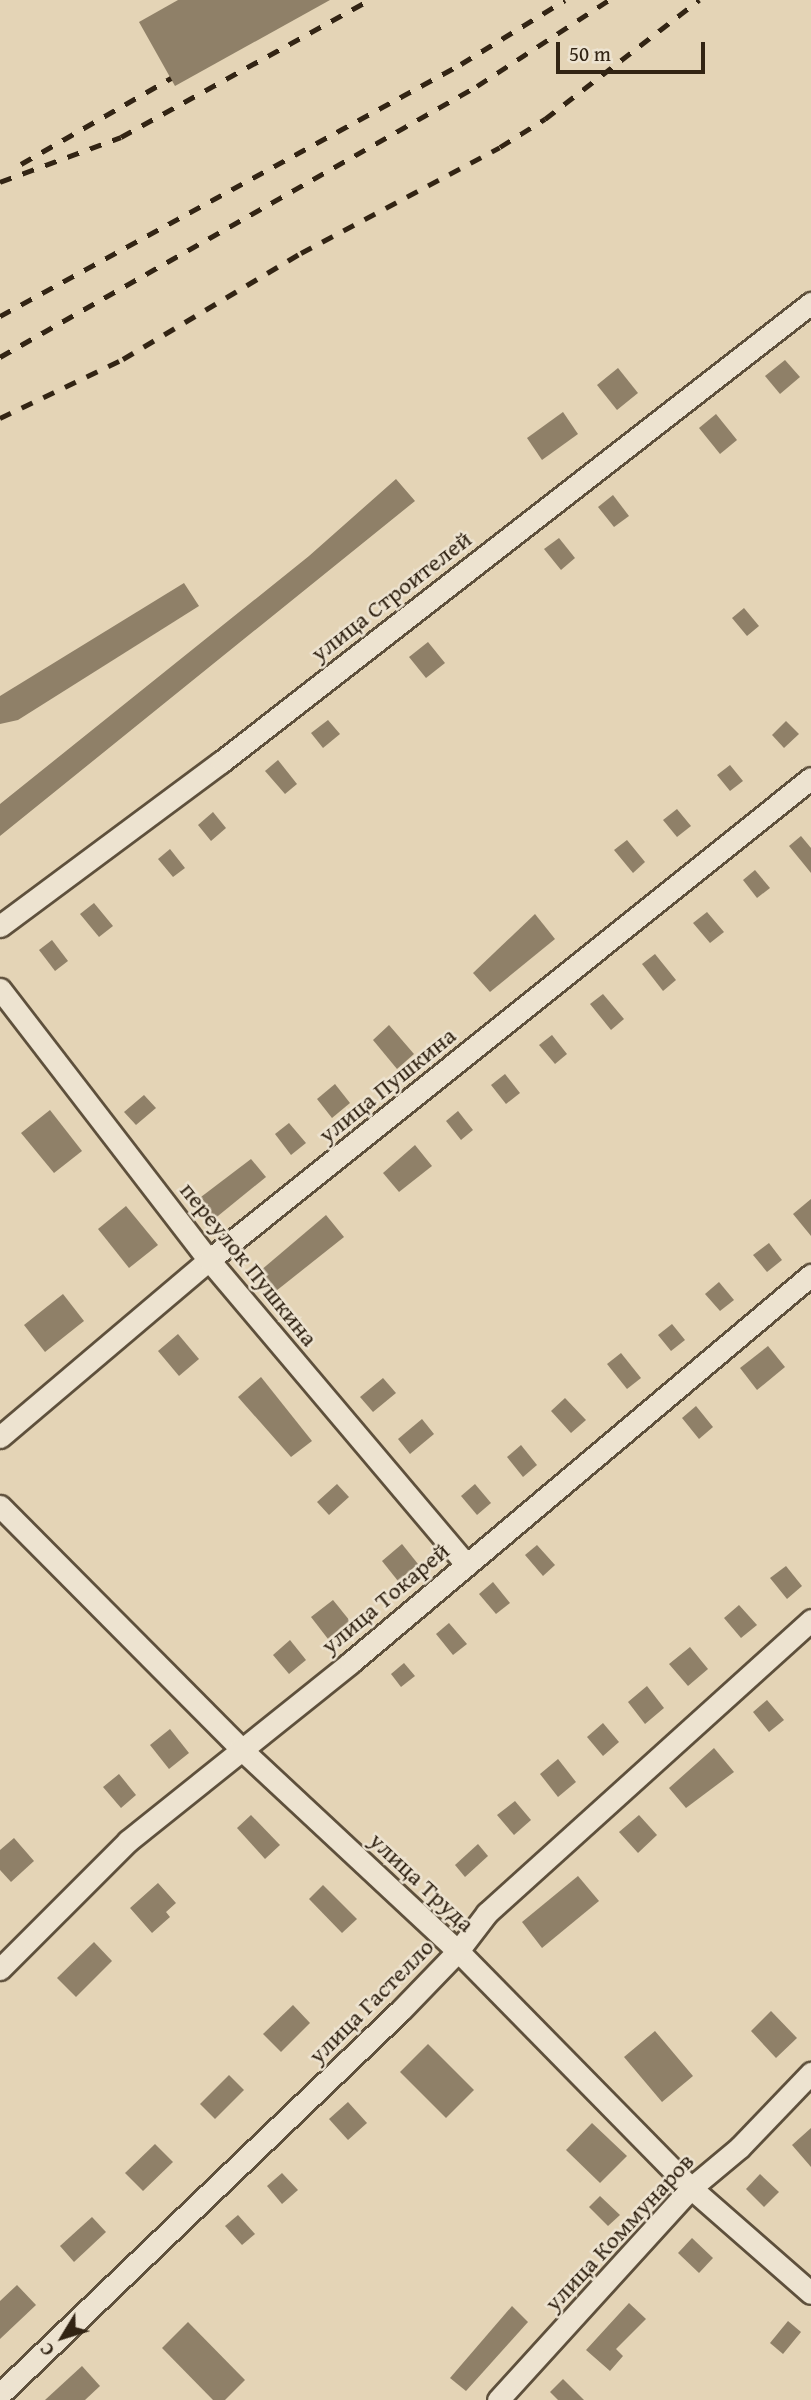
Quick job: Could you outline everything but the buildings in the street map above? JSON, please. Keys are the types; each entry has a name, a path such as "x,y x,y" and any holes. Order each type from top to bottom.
{"street":[{"name":"улица Строителей","path":"0,926 221,762 811,303"},
{"name":"улица Пушкина","path":"0,1437 209,1261 811,778"},
{"name":"переулок Пушкина","path":"0,989 209,1261 466,1564"},
{"name":"улица Токарей","path":"0,1969 128,1840 466,1564 811,1275"},
{"name":"улица Труда","path":"0,1506 240,1748 458,1951 691,2188 811,2293"},
{"name":"улица Гастелло","path":"0,2394 185,2220 458,1951 487,1913 811,1620"},
{"name":"улица Коммунаров","path":"498,2400 691,2188 740,2147 811,2073"}],"railway":[{"path":"0,182 121,137 369,0"},
{"path":"0,316 461,64 565,0"},
{"path":"0,357 477,86 609,0"},
{"path":"0,418 123,359 301,253 500,147 545,119 699,0"},
{"path":"21,164 171,78"}]}
